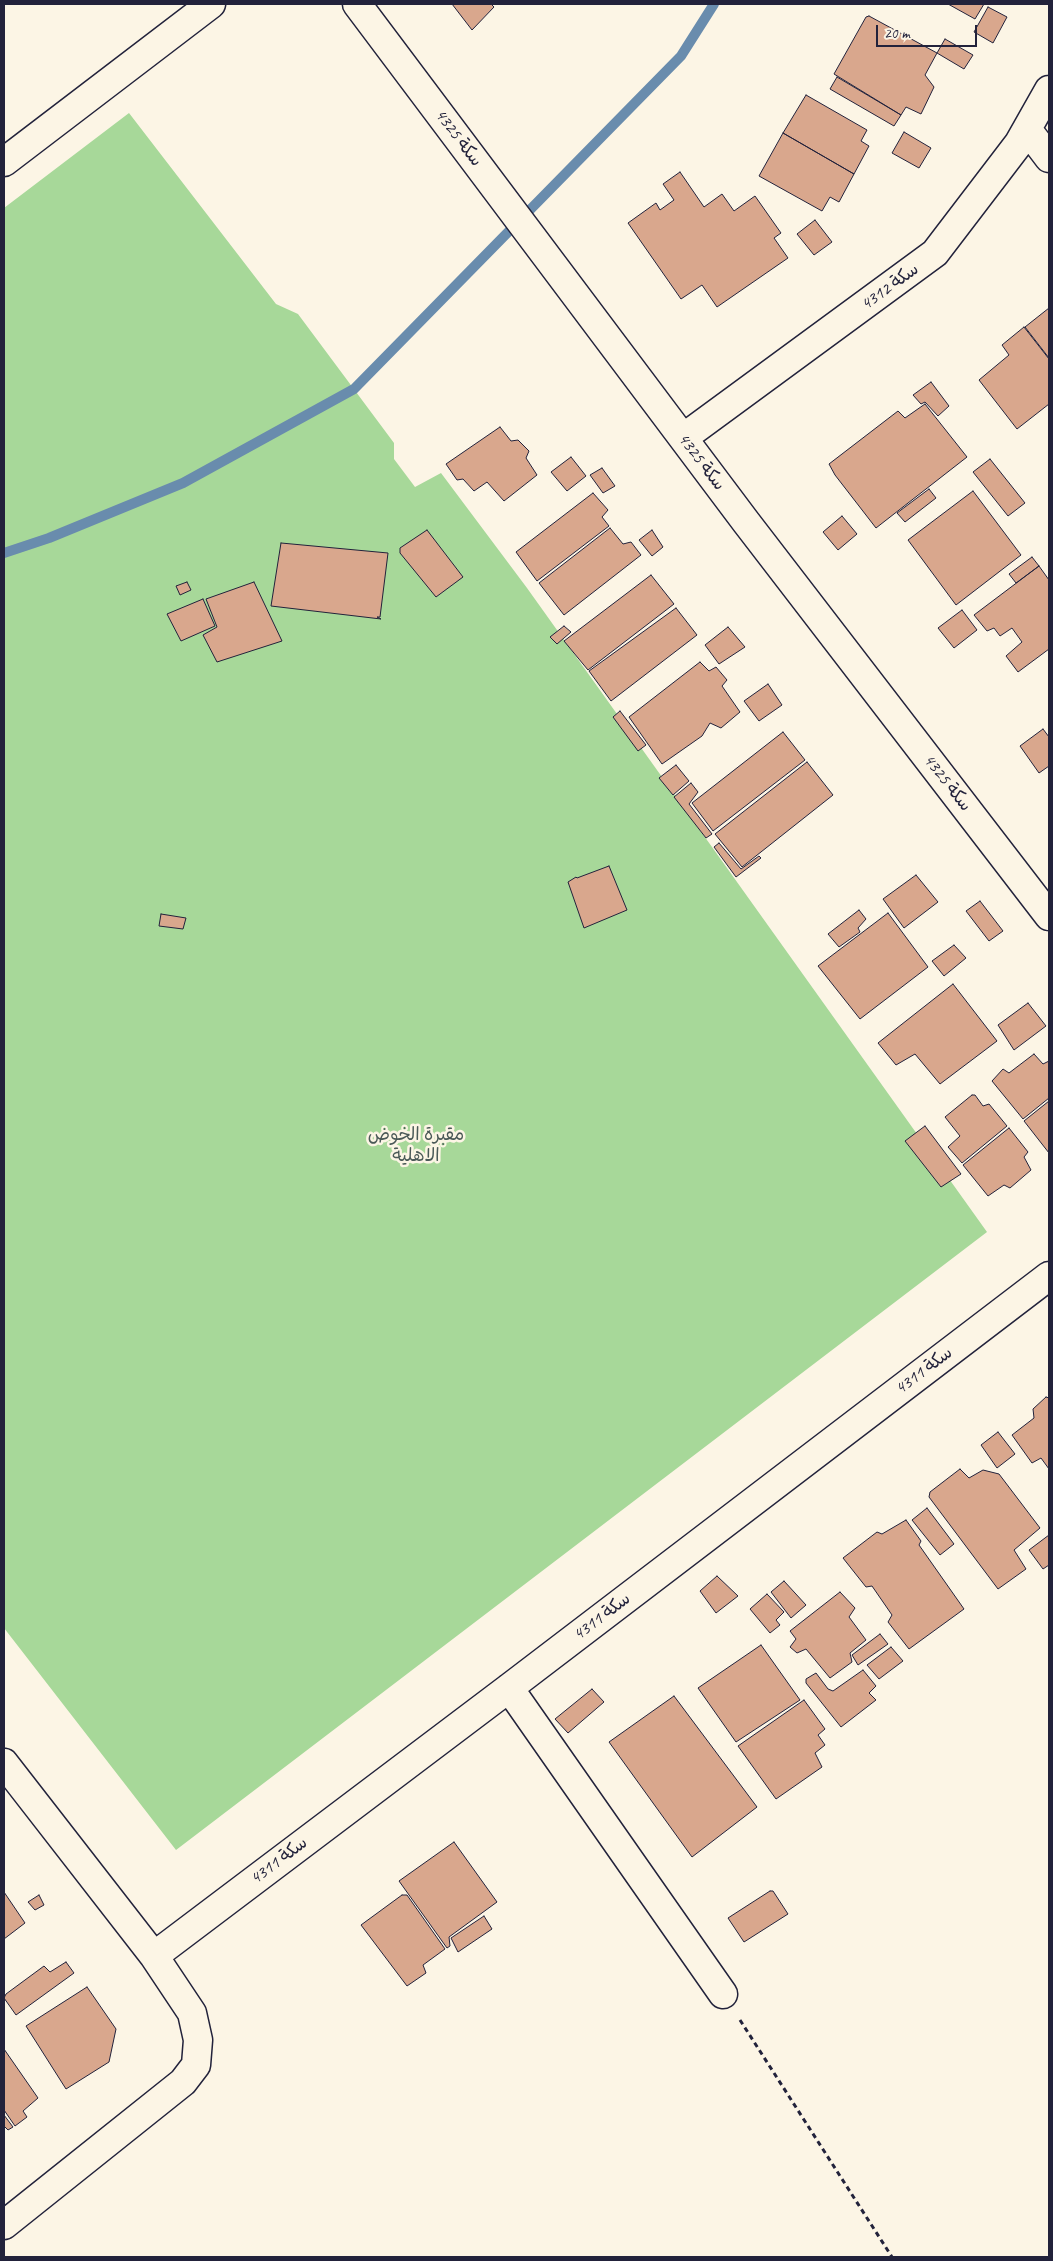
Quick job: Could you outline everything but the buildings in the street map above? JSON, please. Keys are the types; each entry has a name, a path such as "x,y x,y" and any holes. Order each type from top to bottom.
{"street":[{"path":"4,162 211,4"},
{"name":"سكة 4325","path":"357,4 683,438 1049,916"},
{"name":"سكة 4312","path":"683,438 935,253 1019,143 1049,90"},
{"path":"1027,129 1049,158"},
{"name":"سكة 4311","path":"154,1956 1049,1276"},
{"path":"509,1688 723,1994"},
{"path":"4,1763 154,1956 192,2013 198,2040 196,2065 183,2082 4,2225"}],"path":[{"path":"723,1994 892,2257"}],"green space":[{"name":"مقبرة الخوض الاهلية","path":"129,113 276,304 298,314 394,443 394,459 415,487 441,473 527,588 987,1232 176,1850 4,1628 4,208"}],"waterway":[{"path":"4,553 49,538 183,483 354,389 681,56 714,4"}]}
